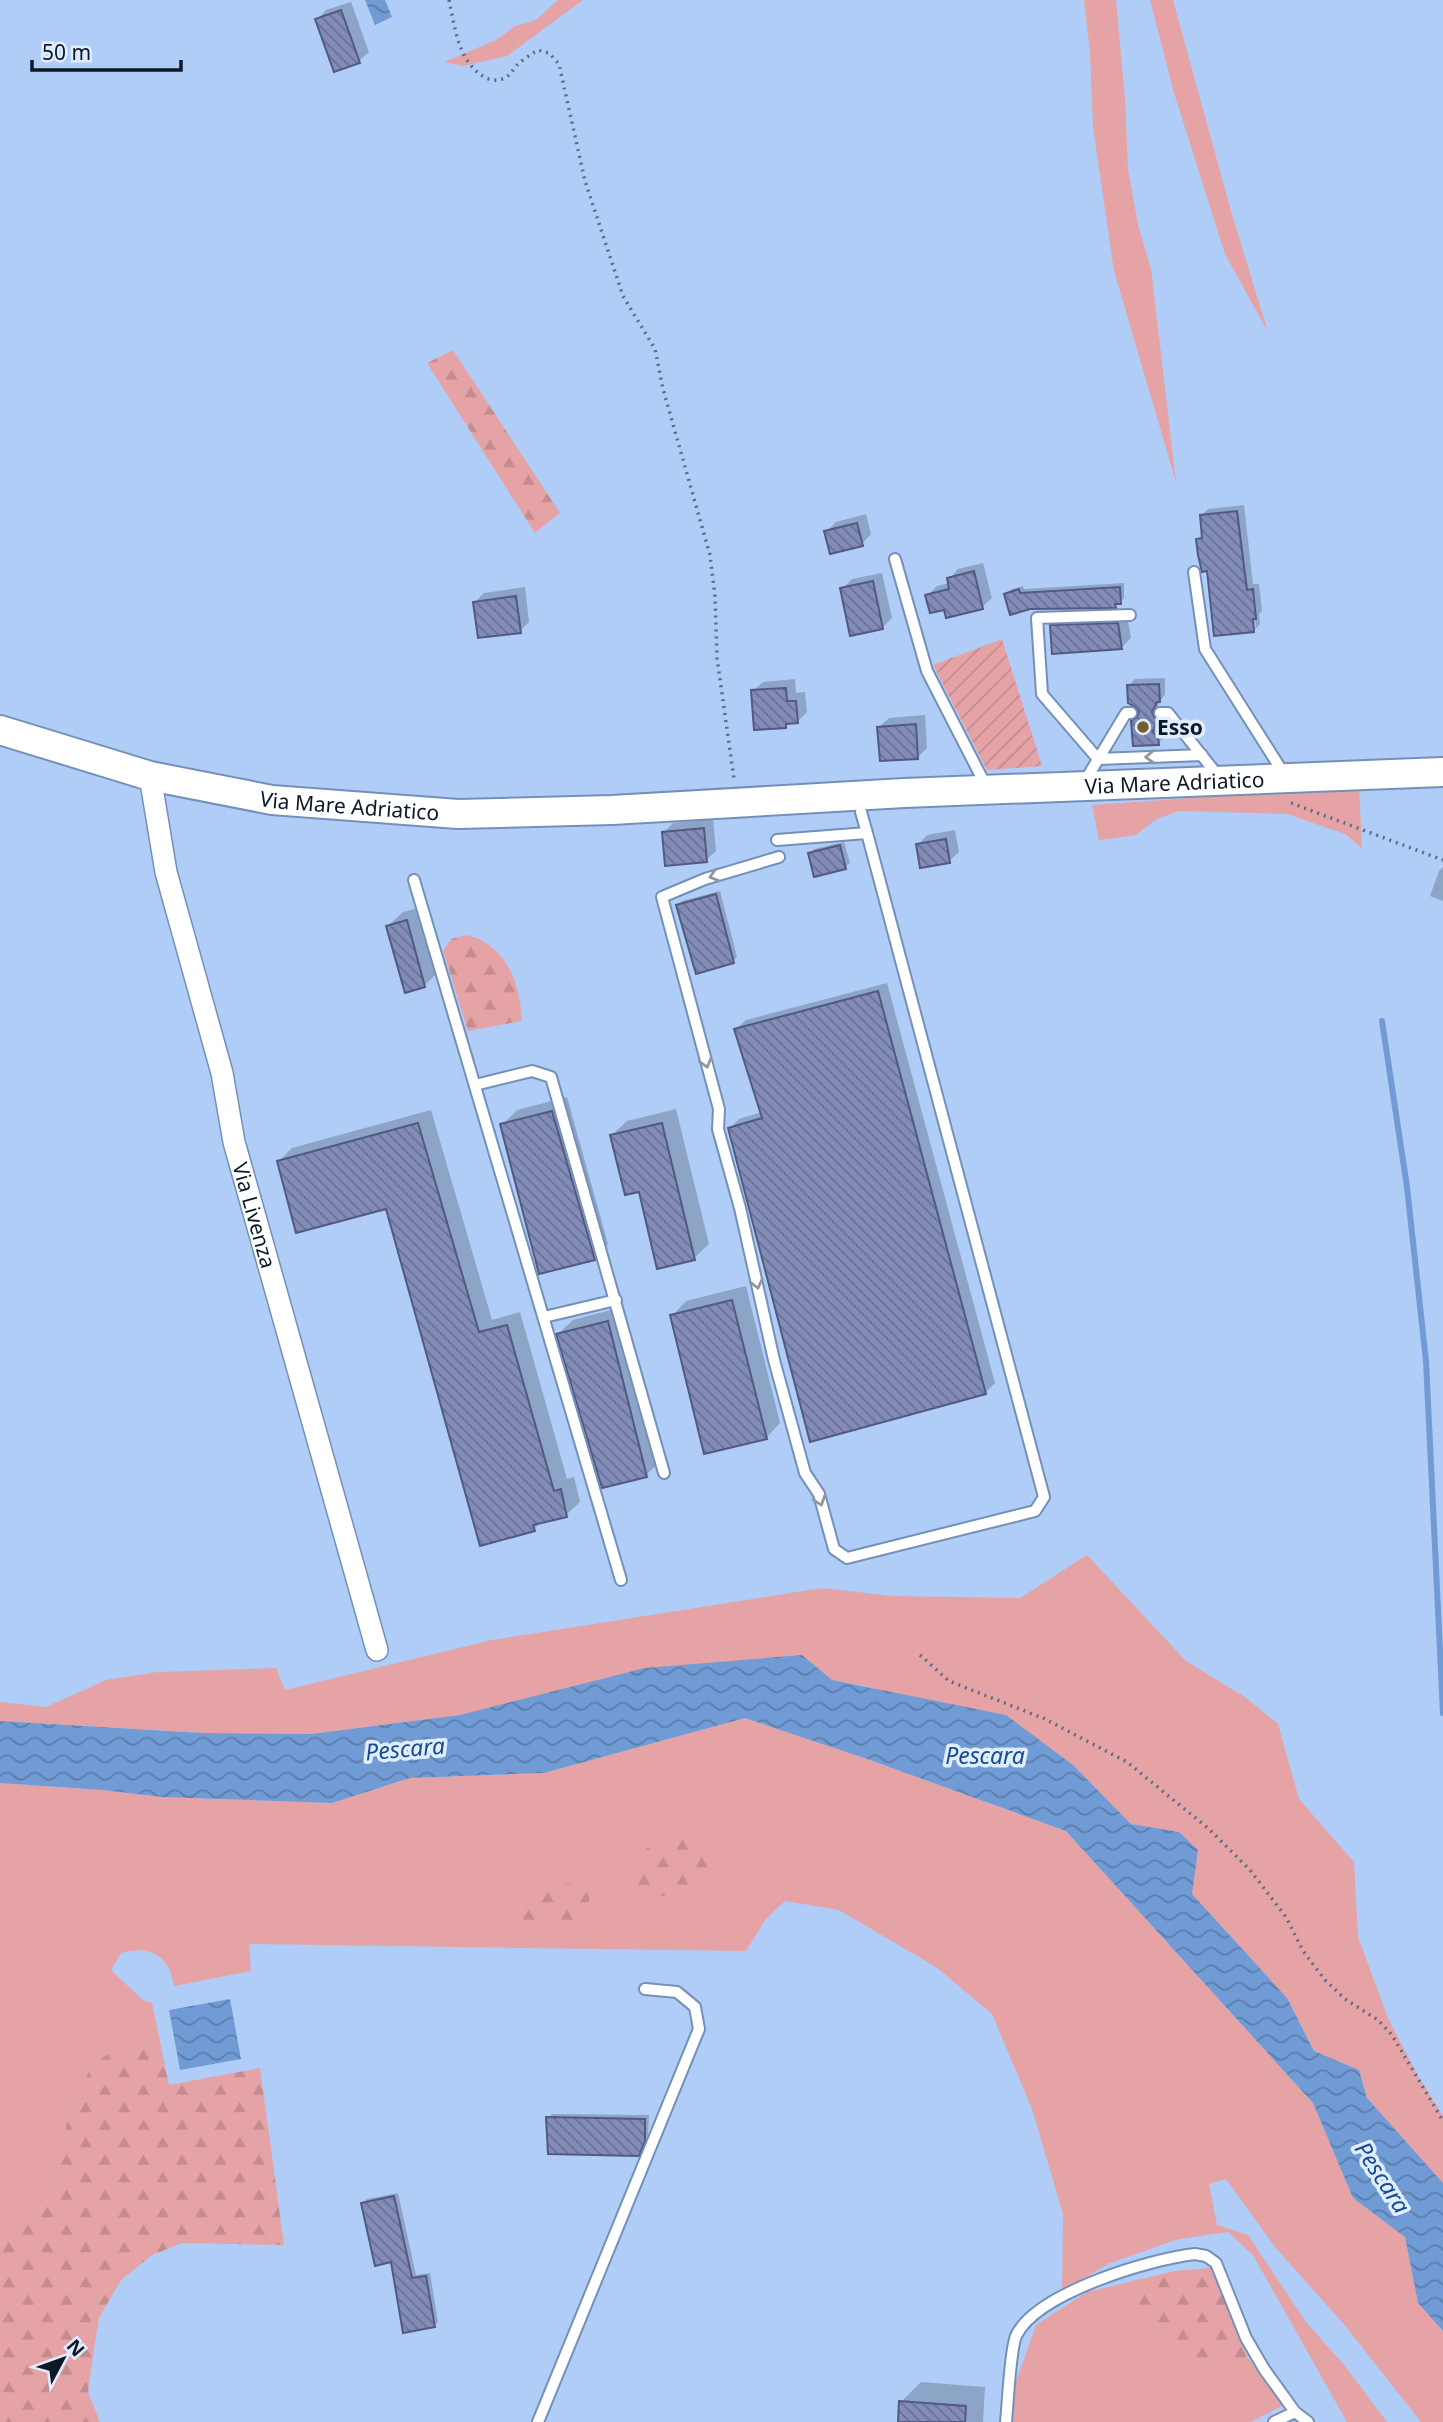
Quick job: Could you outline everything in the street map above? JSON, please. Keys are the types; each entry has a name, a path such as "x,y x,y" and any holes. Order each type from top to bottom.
{"main road":[{"name":"Via Mare Adriatico","path":"0,730 150,776 272,800 458,814 612,810 736,802 775,818"},
{"name":"Via Mare Adriatico","path":"706,804 734,819 830,816 855,814 904,793 1223,782 1287,790 1443,772"}],"street":[{"name":"Via Livenza","path":"150,776 166,872 222,1073 234,1142 377,1650"}],"lane":[{"path":"895,559 927,671 988,790"},
{"path":"1194,572 1205,649 1287,790"},
{"path":"1098,760 1042,694 1037,618 1130,615"},
{"path":"1082,787 1126,713 1131,712"},
{"path":"1160,713 1168,713 1223,782"},
{"path":"1161,730 1182,730"},
{"path":"1115,732 1129,732"},
{"path":"1098,760 1202,755"},
{"path":"779,857 705,879 663,897 719,1108 718,1129 740,1209 774,1360 805,1473 819,1494 834,1549 847,1558 1035,1511 1044,1497 855,814"},
{"path":"414,880 621,1580"},
{"path":"475,1085 532,1071 551,1077 664,1473"},
{"path":"544,1317 616,1300"},
{"path":"538,2422 699,2029 695,2007 677,1992 645,1989"},
{"path":"1006,2422 1015,2338 1023,2325 1052,2302 1124,2269 1195,2254 1206,2256 1216,2263 1247,2338 1264,2370 1294,2412 1308,2422"},
{"path":"1274,2422 1294,2412"}],"path":[{"path":"449,0 458,41 466,59 476,72 489,79 498,80 509,76 517,65 538,50 550,52 559,64 584,181 623,296 655,349 663,389 710,555 715,596 717,658 736,802"},
{"path":"1287,790 1443,860"},
{"path":"920,1655 949,1681 1045,1719 1127,1762 1209,1829 1250,1870 1286,1917 1303,1951 1325,1980 1345,1999 1378,2020 1392,2035 1443,2121"}],"green space":[{"path":"558,0 583,0 507,56 463,66 444,62 496,40 515,26 536,20"},
{"path":"1084,0 1116,0 1128,169 1138,225 1151,269 1176,482 1114,271 1093,127 1090,52"},
{"path":"1150,0 1173,0 1231,211 1268,332 1225,254 1174,93"},
{"path":"453,350 560,513 535,533 427,363"},
{"path":"1002,639 1042,766 987,770 933,665"},
{"path":"1359,786 1362,848 1345,834 1287,814 1178,811 1155,820 1136,835 1099,840 1092,805"},
{"path":"467,935 492,947 509,968 518,993 522,1021 468,1031 443,951 451,939"},
{"path":"1087,1555 1186,1661 1245,1697 1278,1724 1299,1799 1354,1862 1358,1937 1388,2018 1417,2074 1443,2116 1443,2183 1367,2098 1359,2070 1314,2051 1287,1998 1192,1894 1179,1832 1131,1824 1073,1765 871,1687 831,1680 801,1655 460,1715 311,1734 202,1733 0,1721 0,1702 46,1707 106,1680 157,1672 276,1668 285,1690 492,1640 822,1588 893,1596 1020,1598"},
{"path":"745,1718 1066,1831 1313,2103 1353,2198 1405,2237 1418,2303 1443,2331 1443,2422 1421,2422 1343,2323 1275,2247 1226,2179 1209,2184 1217,2225 1248,2235 1306,2322 1345,2366 1387,2422 1347,2422 1253,2255 1228,2232 1179,2239 1110,2263 1062,2291 1063,2214 1032,2109 992,2014 936,1967 839,1910 785,1901 765,1920 746,1951 249,1944 251,1971 174,1986 168,1967 156,1955 141,1950 121,1953 111,1970 143,2000 152,2003 162,2051 148,2045 92,2064 66,2125 52,2197 0,2246 0,1783 162,1797 332,1803 410,1778 544,1773"},
{"path":"685,1824 709,1844 711,1864 686,1886 676,1891 655,1898 633,1898 632,1873 643,1852 663,1836"},
{"path":"567,1884 585,1886 588,1893 588,1906 577,1919 563,1926 547,1927 522,1919 519,1911 547,1888"},
{"path":"130,2045 148,2045 162,2051 169,2085 260,2068 284,2245 183,2243 152,2255 121,2280 99,2318 88,2392 100,2422 0,2422 0,2246 52,2197 66,2125 92,2064"},
{"path":"1211,2268 1247,2356 1282,2406 1251,2422 1010,2422 1012,2393 1036,2325 1087,2292 1166,2273"},
{"path":"1211,2268 1247,2356 1237,2361 1210,2362 1196,2359 1157,2343 1146,2332 1134,2305 1149,2283 1165,2273"}],"water":[{"path":"365,0 385,0 392,17 375,25"},
{"name":"Pescara","path":"802,1655 832,1680 1006,1715 1073,1765 1131,1824 1179,1832 1198,1850 1192,1894 1287,1998 1314,2051 1359,2070 1367,2098 1443,2183 1443,2331 1418,2303 1405,2237 1353,2198 1313,2103 1066,1831 745,1718 544,1773 410,1778 332,1803 162,1797 0,1783 0,1721 202,1733 311,1734 460,1715 645,1668"},
{"path":"230,1999 241,2059 180,2070 169,2010"}],"building":[{"path":"341,10 360,63 334,72 315,19"},
{"path":"1237,511 1247,590 1253,589 1256,619 1253,619 1254,632 1214,636 1207,571 1202,572 1196,539 1202,538 1200,515"},
{"path":"857,523 863,546 830,554 824,531"},
{"path":"974,571 983,609 946,618 944,610 930,613 925,595 949,589 947,578"},
{"path":"873,581 883,629 850,636 840,588"},
{"path":"1120,587 1121,604 1115,604 1116,608 1030,609 1010,615 1004,594 1019,589 1020,593"},
{"path":"516,596 521,633 478,638 473,602"},
{"path":"1118,623 1122,649 1052,654 1050,625"},
{"path":"1159,684 1160,702 1157,702 1152,712 1158,720 1153,731 1158,737 1159,745 1133,746 1131,721 1139,712 1128,703 1127,685"},
{"path":"786,688 787,701 796,701 798,723 786,724 786,728 754,730 751,690"},
{"path":"916,724 918,759 880,761 877,727"},
{"path":"704,828 707,862 665,866 662,832"},
{"path":"946,839 950,863 920,868 916,844"},
{"path":"840,845 846,869 814,877 808,853"},
{"path":"716,894 734,963 696,974 676,905"},
{"path":"407,920 425,987 405,993 386,926"},
{"path":"878,991 986,1394 810,1442 728,1128 762,1118 734,1029"},
{"path":"552,1111 595,1260 539,1274 500,1124"},
{"path":"418,1123 479,1332 507,1325 554,1491 561,1489 567,1517 533,1525 535,1531 480,1546 386,1209 296,1233 277,1161"},
{"path":"662,1123 695,1260 657,1269 639,1192 625,1195 610,1135"},
{"path":"732,1300 767,1439 704,1454 670,1315"},
{"path":"608,1321 647,1477 602,1488 556,1334"},
{"path":"546,2117 645,2119 645,2141 639,2156 548,2154"},
{"path":"394,2196 412,2278 426,2276 435,2327 403,2333 391,2262 375,2266 361,2203"},
{"path":"899,2401 966,2406 965,2422 898,2422"}],"waterway":[{"path":"1382,1021 1407,1187 1426,1361 1443,1713"}],"place":[{"name":"Esso","path":"1143,727"}]}
